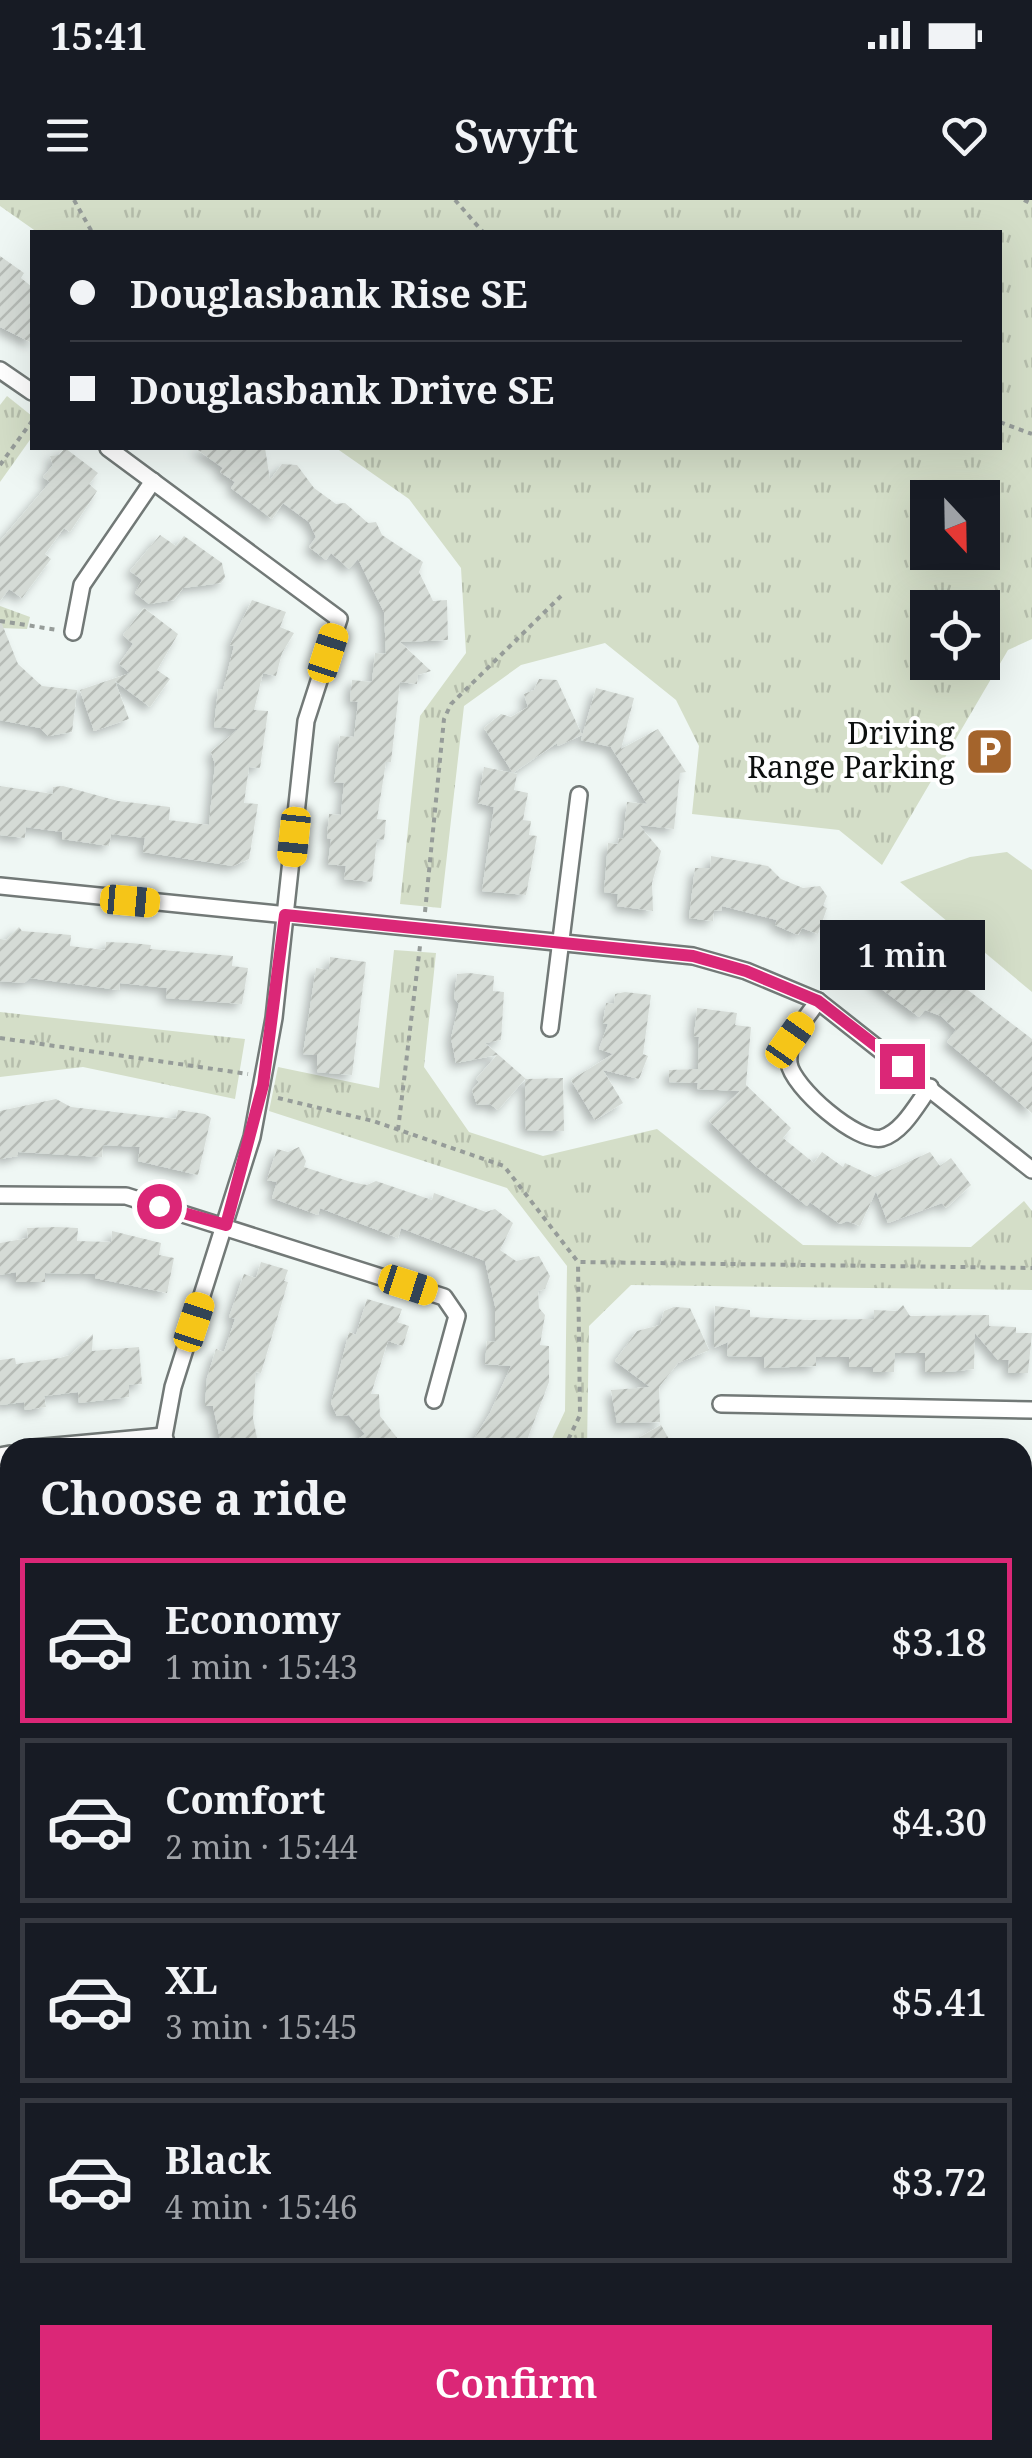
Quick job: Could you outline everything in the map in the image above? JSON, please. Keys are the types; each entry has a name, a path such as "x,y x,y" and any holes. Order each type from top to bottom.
{"street":[{"path":"0,370 30,391"},
{"path":"111,450 338,619 306,721 263,1085 226,1225 173,1387 167,1438"},
{"path":"73,632 82,585 153,481"},
{"path":"550,1028 579,795"},
{"path":"0,886 693,956 746,971 818,1001 1032,1170"},
{"path":"818,1001 790,1040 789,1066 797,1086 861,1136 881,1138 902,1125 930,1087"},
{"path":"0,1196 126,1196 444,1297 457,1316 434,1400"},
{"path":"721,1404 1032,1410"}],"path":[{"path":"74,200 74,207 91,230"},
{"path":"455,200 481,230"},
{"path":"1024,200 1032,204"},
{"path":"1002,423 1032,434"},
{"path":"0,465 30,424"},
{"path":"398,1130 444,719 451,704 562,596"},
{"path":"0,621 73,632"},
{"path":"0,1038 253,1074 277,1098 398,1130 504,1166 578,1262 580,1415 569,1438"},
{"path":"578,1262 1032,1268"}],"green space":[{"path":"0,200 1032,200 1032,639 1008,650 1000,664 1000,590 910,590 910,680 990,680 882,865 839,830 692,814 699,746 676,700 605,643 521,665 464,706 441,908 400,904 420,716 466,653 461,568 409,499 339,450 1002,450 1002,230 34,230 0,206"},
{"path":"7,396 30,414 30,440 0,482 0,405"},
{"path":"0,606 30,617 27,629 0,628"},
{"path":"1007,852 1032,870 1032,992 900,882 970,857"},
{"path":"394,950 436,953 424,1067 469,1132 543,1156 657,1129 803,1245 971,1247 1024,1201 1032,1211 1032,1290 631,1285 589,1326 587,1438 552,1438 565,1411 567,1266 507,1188 269,1111 278,1067 379,1088"},
{"path":"0,1012 245,1039 235,1099 83,1067 0,1077"}],"building":[{"path":"0,256 24,273 21,278 30,285 30,342 0,327"},
{"path":"68,450 98,473 89,484 97,491 70,532 64,528 45,554 51,559 22,598 9,589 0,601 0,541 50,482 43,477 53,465 50,456"},
{"path":"198,450 265,450 270,480 282,464 297,465 314,488 336,504 345,503 368,523 376,522 382,535 423,562 419,572 433,601 447,600 448,640 400,642 431,671 418,675 417,684 400,682 391,762 386,762 377,819 386,820 384,840 377,839 372,882 344,879 346,866 328,864 331,839 327,838 329,814 341,815 344,783 334,782 340,736 354,737 358,702 350,701 352,680 372,682 375,653 386,654 384,612 358,559 349,569 331,553 326,560 309,547 316,537 309,522 283,503 272,519 231,488 235,482 220,472 223,468"},
{"path":"160,535 176,546 184,536 222,563 225,577 221,583 183,588 174,600 149,604 135,593 142,580 130,571"},
{"path":"252,600 286,612 280,627 294,633 282,653 276,676 263,673 254,710 268,711 260,768 249,767 244,803 258,804 249,859 233,866 143,852 145,838 111,834 109,846 62,839 62,832 26,827 25,838 0,835 0,786 53,794 53,787 63,786 118,801 170,807 169,820 209,825 215,764 211,752 238,729 214,727 218,689 223,690 234,646 230,645"},
{"path":"144,608 178,634 157,670 170,679 150,707 115,681 129,719 94,731 80,690 130,673 119,664 133,644 123,635"},
{"path":"0,619 18,664 42,686 77,690 72,732 48,736 40,728 0,720"},
{"path":"539,679 557,680 582,735 558,746 557,743 513,773 484,728 501,714 511,717 528,707 524,694 534,690"},
{"path":"596,688 634,698 621,749 658,729 686,772 680,773 674,829 639,825 661,851 652,883 653,911 617,906 618,894 604,892 608,843 618,844 619,838 623,839 627,802 647,804 611,747 581,740"},
{"path":"484,767 517,774 514,790 528,793 523,820 531,821 529,835 537,836 526,895 482,891 494,807 478,803"},
{"path":"711,856 768,866 781,879 803,888 820,886 827,896 823,906 827,908 818,934 802,928 798,935 775,925 777,920 722,906 721,911 714,910 713,921 689,918 695,868 710,868"},
{"path":"19,927 22,931 71,935 70,946 105,950 106,942 131,943 151,945 150,949 233,956 232,966 248,968 242,1004 166,998 167,988 120,983 119,990 30,978 24,983 0,981 0,939 6,940"},
{"path":"900,928 914,939 909,945 1032,1039 1032,1113 947,1042 956,1030 941,1016 925,1010 919,1017 872,982 881,972 869,960"},
{"path":"330,957 366,962 352,1075 317,1072 317,1055 303,1054 316,968 329,970"},
{"path":"457,974 494,976 493,991 504,992 501,1040 485,1043 526,1079 563,1078 564,1131 526,1130 525,1079 498,1110 490,1104 477,1105 472,1090 479,1082 476,1079 497,1055 456,1063 451,1038 459,1004 454,998"},
{"path":"615,994 651,995 643,1054 648,1056 639,1079 603,1070 623,1103 595,1120 571,1080 613,1054 599,1049 608,1024 603,1023 606,1003 614,1004"},
{"path":"697,1008 737,1013 735,1025 751,1027 746,1085 791,1128 783,1138 814,1163 822,1152 843,1167 845,1163 875,1177 930,1152 940,1166 951,1158 971,1185 946,1208 942,1203 888,1223 876,1191 860,1226 847,1221 840,1224 810,1202 807,1206 754,1165 709,1121 740,1091 697,1089 698,1083 669,1082 669,1070 698,1069 699,1037 694,1036"},
{"path":"56,1099 71,1107 176,1119 178,1110 205,1114 211,1118 198,1175 138,1161 140,1147 103,1145 102,1157 18,1152 18,1156 0,1159 0,1111"},
{"path":"299,1147 306,1161 304,1167 351,1182 367,1185 376,1181 432,1200 434,1193 486,1212 495,1209 513,1223 500,1250 516,1261 539,1256 550,1276 545,1289 538,1291 539,1308 545,1315 540,1345 549,1346 549,1382 528,1438 474,1438 511,1366 485,1364 487,1341 495,1342 495,1306 485,1261 401,1228 398,1238 320,1208 318,1215 272,1198 277,1182 267,1180 277,1149 288,1152"},
{"path":"27,1228 78,1228 77,1241 111,1242 112,1231 161,1243 159,1255 174,1258 167,1293 95,1278 96,1274 45,1273 45,1282 16,1282 16,1272 0,1275 0,1243 28,1238"},
{"path":"261,1262 288,1270 284,1281 288,1282 261,1373 256,1372 253,1418 257,1438 220,1438 213,1406 205,1406 207,1378 216,1349 224,1352 235,1319 229,1317 244,1274 256,1278"},
{"path":"367,1299 402,1309 397,1322 409,1326 403,1346 388,1341 371,1394 379,1394 380,1416 397,1438 360,1438 365,1434 349,1415 337,1416 331,1403 349,1332 356,1335"},
{"path":"903,1305 910,1316 989,1315 989,1326 1016,1327 1016,1333 1032,1333 1028,1373 1008,1373 1009,1360 998,1360 975,1333 974,1369 948,1372 925,1372 925,1353 895,1353 894,1372 873,1372 873,1367 849,1367 849,1357 816,1357 816,1366 764,1368 764,1357 727,1356 728,1342 714,1348 715,1306 750,1310 750,1317 807,1320 874,1319 874,1310 897,1311"},
{"path":"690,1308 709,1350 678,1363 659,1387 660,1422 617,1423 611,1390 650,1387 615,1361 637,1331 660,1325 664,1311"},
{"path":"93,1334 92,1351 139,1347 142,1384 129,1385 129,1397 79,1403 78,1392 44,1396 46,1407 25,1410 24,1402 0,1405 0,1360 15,1358 16,1364 60,1358 70,1355"},
{"path":"661,1425 668,1438 638,1438"}],"place":[{"name":"Driving Range Parking","path":"990,751"}],"route":[{"path":"159,1206 226,1225 263,1085 285,915 693,956 746,971 818,1001 902,1066"}]}
